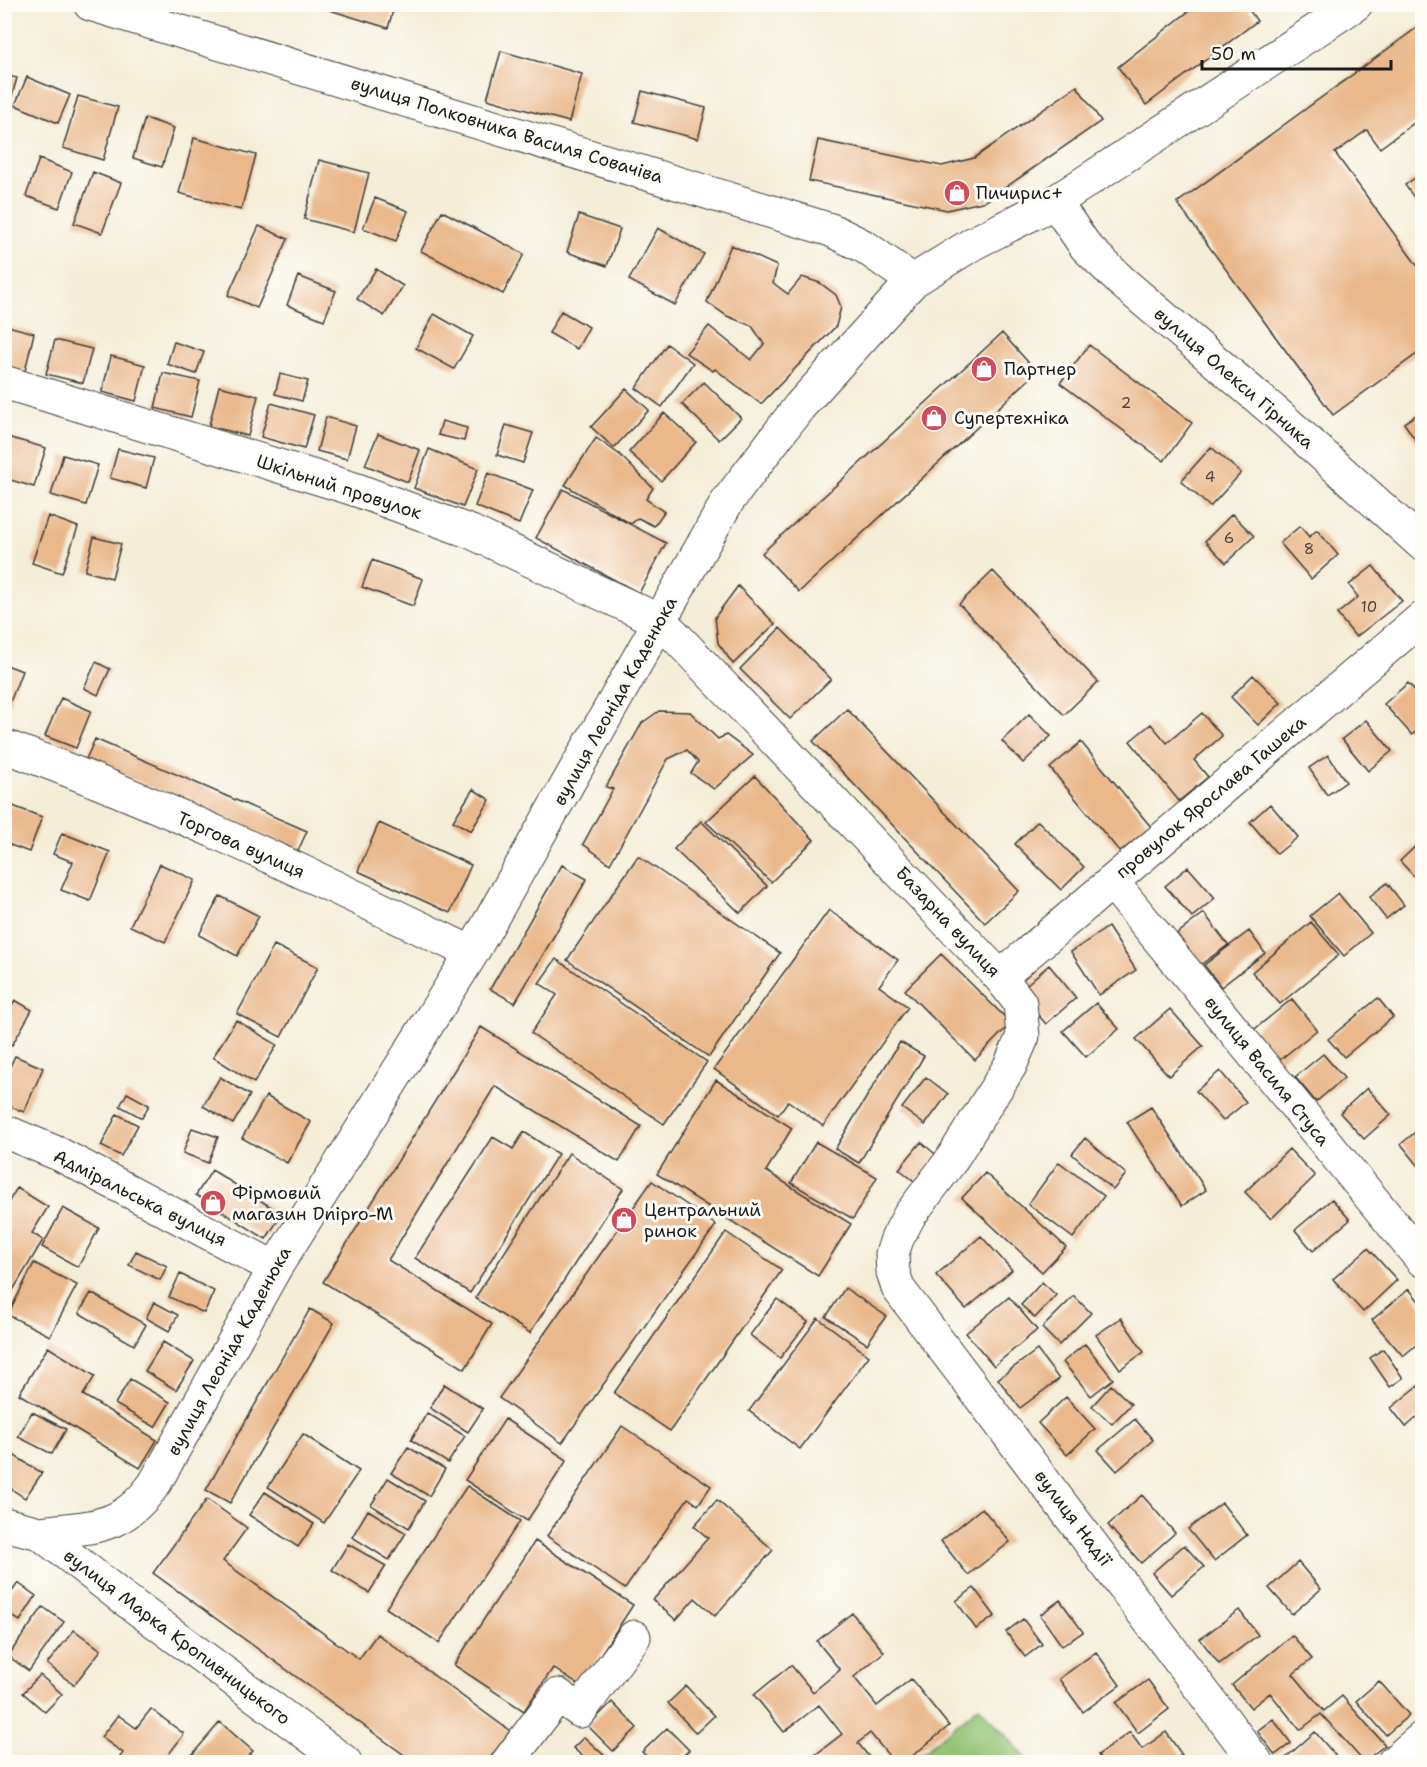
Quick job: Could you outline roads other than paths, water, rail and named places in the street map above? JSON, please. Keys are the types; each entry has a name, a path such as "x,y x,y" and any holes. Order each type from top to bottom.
{"street":[{"name":"вулиця Полковника Василя Совачіва","path":"90,4 831,230 865,247 913,281"},
{"name":"вулиця Леоніда Каденюка","path":"40,1533 106,1525 125,1515 142,1501 155,1484 275,1268 472,953 662,622 727,502 799,407 913,281 974,243 1055,202 1356,4"},
{"name":"вулиця Олекси Гірника","path":"1055,202 1086,247 1121,281 1276,413 1422,544"},
{"name":"Шкільний провулок","path":"4,382 354,489 460,528 662,622"},
{"name":"провулок Ярослава Гашека","path":"1000,977 1422,618"},
{"name":"Базарна вулиця","path":"662,622 1000,977 1020,1003 1023,1036 1010,1066 950,1162 909,1216 892,1254 893,1272"},
{"name":"Торгова вулиця","path":"4,746 56,765 289,865 472,953"},
{"name":"вулиця Василя Стуса","path":"1112,882 1422,1260"},
{"name":"Адміральська вулиця","path":"4,1131 59,1154 275,1268"},
{"name":"вулиця Надії","path":"893,1272 905,1298 1256,1762"},
{"name":"вулиця Марка Кропивницького","path":"4,1524 40,1533 101,1582 345,1762"},
{"path":"508,1762 558,1695 580,1711 634,1637"},
{"path":"1394,1762 1422,1738"}],"place":[{"name":"Пичирис+","path":"957,193"},
{"name":"Партнер","path":"984,369"},
{"name":"Супертехніка","path":"934,418"},
{"name":"Фірмовий магазин Dnipro-M","path":"213,1203"},
{"name":"Центральний ринок","path":"624,1220"}]}
